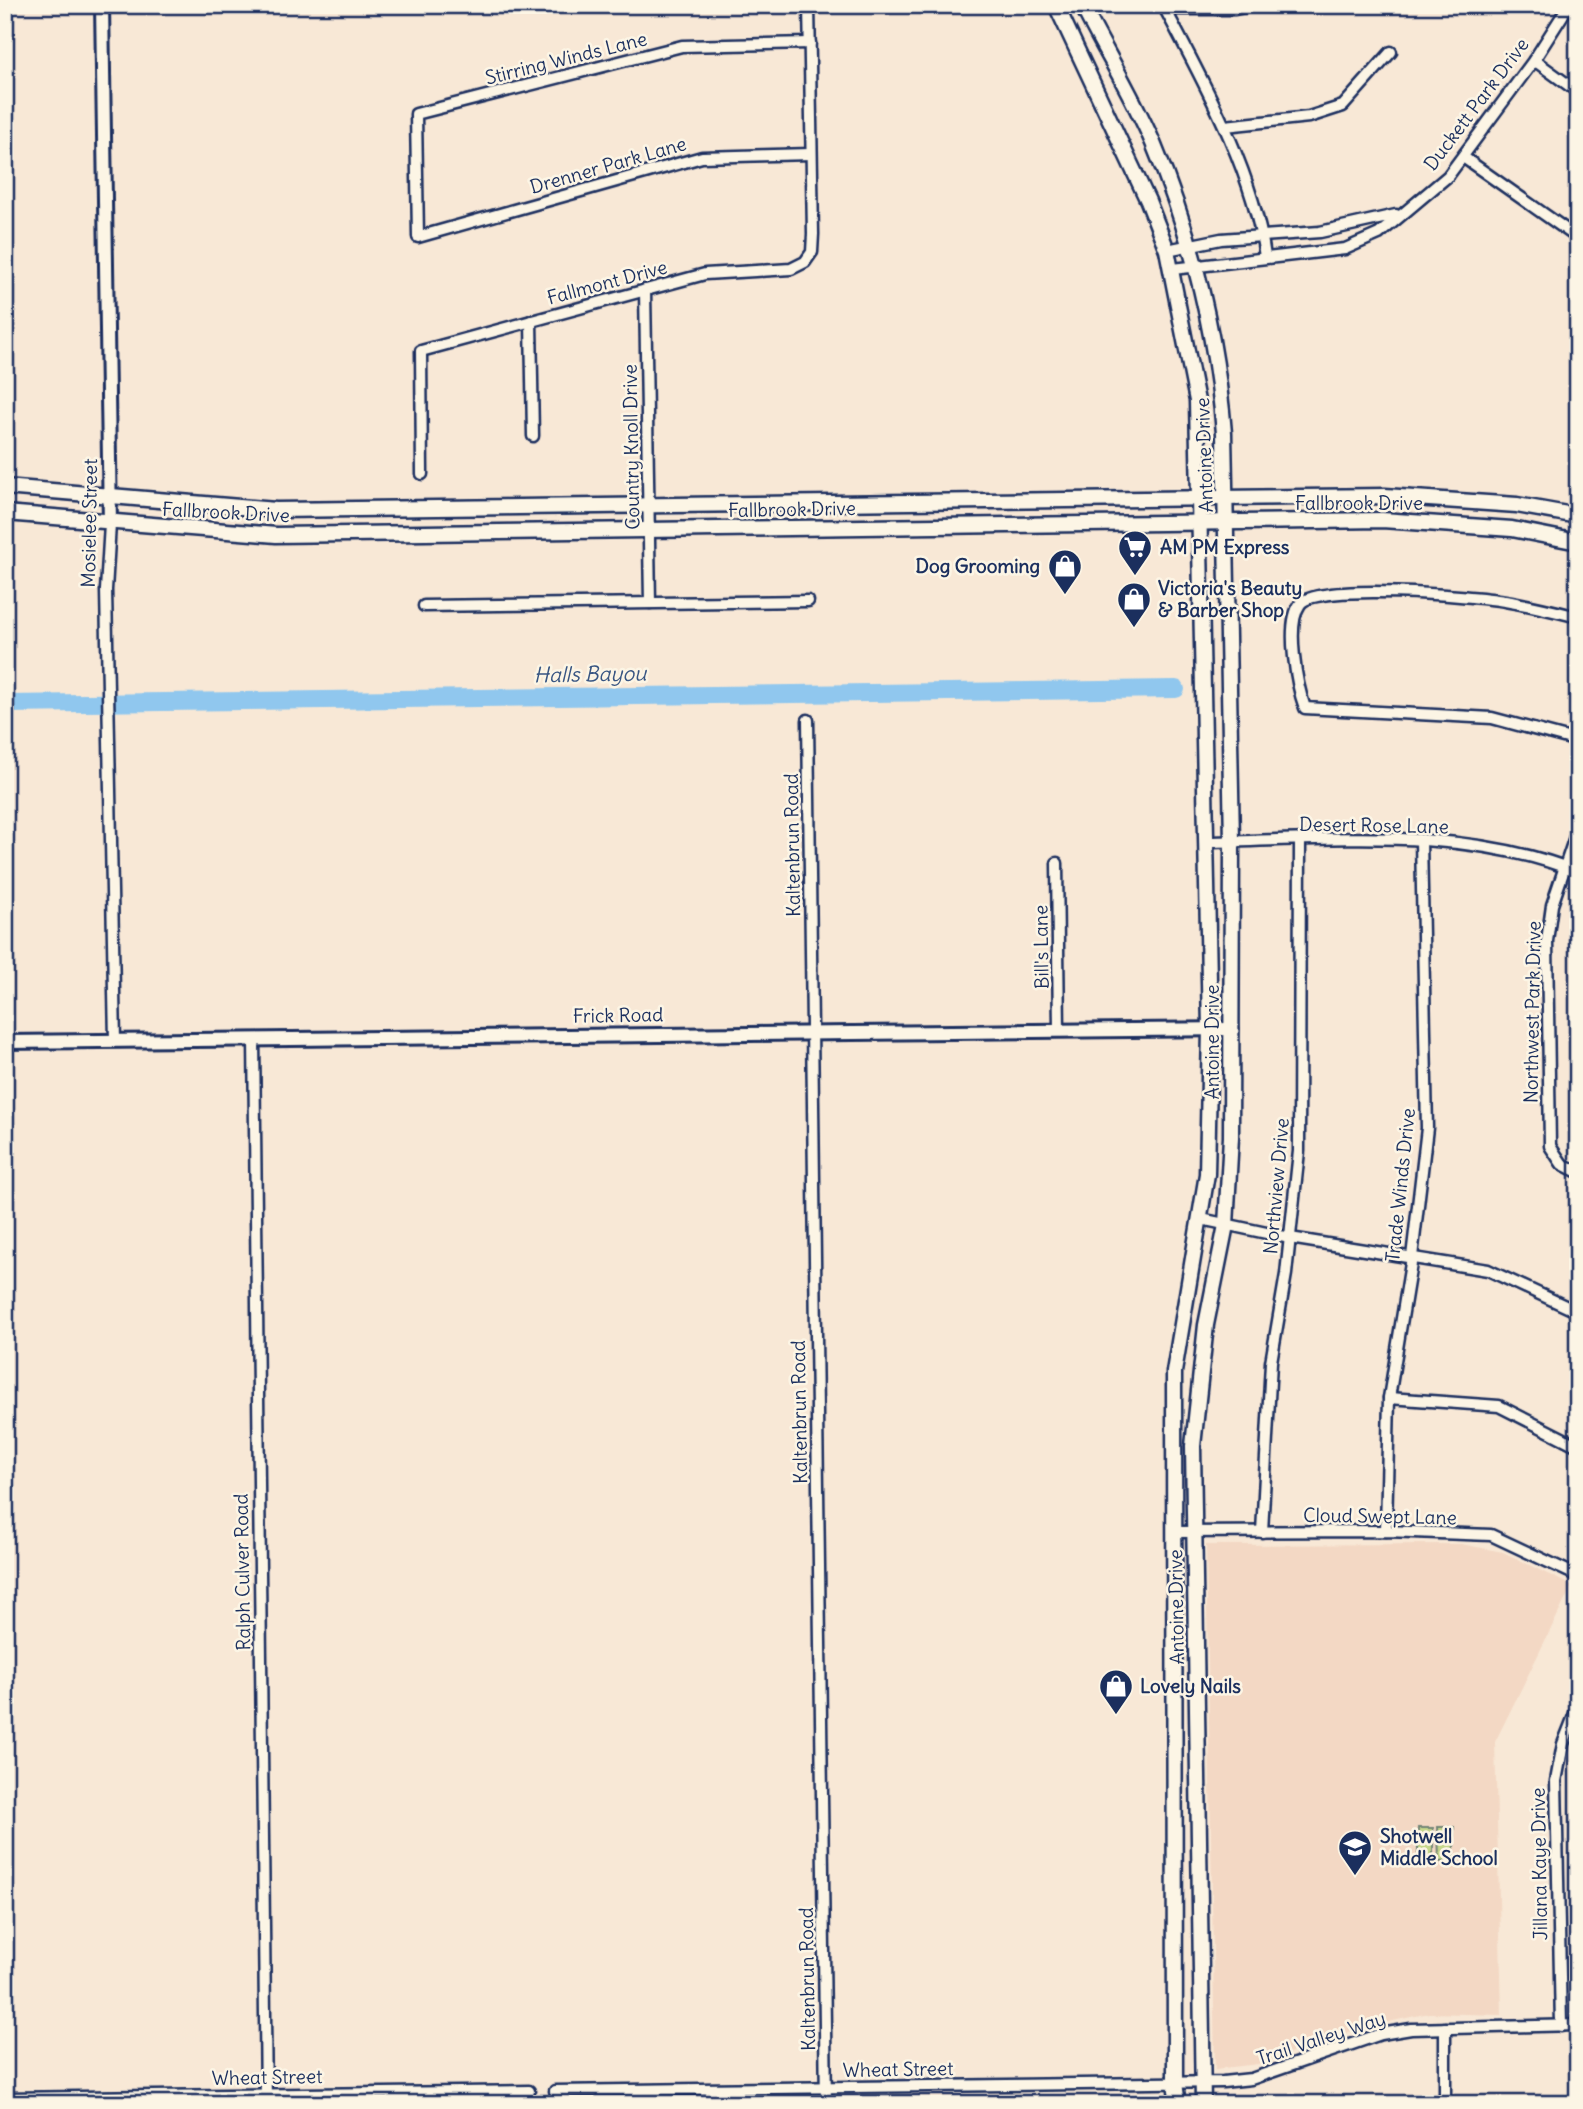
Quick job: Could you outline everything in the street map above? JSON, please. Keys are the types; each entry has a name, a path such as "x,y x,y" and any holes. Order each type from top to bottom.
{"main road":[{"name":"Antoine Drive","path":"1056,5 1081,55 1167,250 1198,401 1210,1029 1207,1174 1174,1372 1175,2083 1178,2104"},
{"name":"Antoine Drive","path":"1082,5 1152,141 1191,245 1198,266 1221,388 1232,841 1231,1136 1226,1225 1206,1325 1193,1446 1196,1784 1203,2104"},
{"path":"1081,55 1102,44"},
{"name":"Fallbrook Drive","path":"5,488 276,510 1425,498 1517,505 1578,516"},
{"path":"955,526 956,502"},
{"name":"Fallbrook Drive","path":"5,513 110,524 276,535 1200,522 1447,523 1512,528 1578,542"},
{"path":"1175,1784 1196,1784"}],"street":[{"name":"Mosielee Street","path":"102,5 110,498 106,590 115,1041"},
{"path":"809,5 811,154"},
{"path":"1254,5 1235,9 1164,7 1225,126 1262,235 1265,257"},
{"name":"Duckett Park Drive","path":"1173,269 1345,249 1378,234 1448,176 1534,60 1569,5"},
{"name":"Stirring Winds Lane","path":"418,237 416,114 682,46 810,43"},
{"path":"1225,126 1309,117 1343,106 1391,52"},
{"path":"1534,60 1578,92"},
{"name":"Drenner Park Lane","path":"418,237 702,157 811,154"},
{"name":"Fallmont Drive","path":"422,474 421,351 705,274 791,269 805,262 812,252 813,234 811,154"},
{"path":"1463,157 1578,238"},
{"name":"Duckett Park Drive","path":"1167,250 1262,235 1320,232 1400,214"},
{"name":"Country Knoll Drive","path":"645,290 650,603"},
{"path":"531,321 533,436"},
{"path":"1578,617 1466,596 1363,593 1307,598 1294,616 1296,679 1305,708 1492,718 1578,741"},
{"path":"424,606 808,601"},
{"name":"Kaltenbrun Road","path":"808,720 826,2104"},
{"name":"Northwest Park Drive","path":"1578,828 1552,905 1547,941 1549,1146 1562,1164 1578,1172"},
{"name":"Northview Drive","path":"1262,1532 1271,1362 1290,1238 1301,1093 1300,840"},
{"name":"Desert Rose Lane","path":"1208,842 1422,840 1492,849 1578,872"},
{"name":"Trade Winds Drive","path":"1386,1531 1389,1398 1412,1257 1427,1128 1422,840"},
{"name":"Bill's Lane","path":"1057,863 1059,1030"},
{"name":"Frick Road","path":"5,1042 1232,1029"},
{"name":"Ralph Culver Road","path":"254,1039 266,2099"},
{"path":"1201,1219 1290,1238 1488,1270 1578,1312"},
{"path":"1389,1398 1499,1406 1578,1446"},
{"name":"Cloud Swept Lane","path":"1173,1532 1386,1531 1491,1535 1578,1576"},
{"name":"Jillana Kaye Drive","path":"1561,2026 1556,1781 1563,1744 1578,1706"},
{"name":"Trail Valley Way","path":"1201,2083 1251,2079 1381,2034 1411,2029 1578,2025"},
{"path":"1445,2028 1445,2104"},
{"name":"Wheat Street","path":"555,2091 1201,2083"},
{"name":"Wheat Street","path":"5,2098 266,2099 529,2091"}],"shaded area":[{"name":"Shotwell Middle School","path":"1461,1544 1503,1552 1572,1586 1495,1742 1502,2015 1429,2013 1357,2029 1258,2064 1215,2069 1206,1545"}],"green space":[{"path":"1438,1827 1454,1827 1454,1861 1439,1862"},
{"path":"1418,1828 1433,1828 1433,1862 1418,1862"}],"waterway":[{"name":"Halls Bayou","path":"5,704 1176,689"}],"place":[{"name":"AM PM Express","path":"1135,577"},
{"name":"Dog Grooming","path":"1065,596"},
{"name":"Victoria's Beauty & Barber Shop","path":"1134,629"},
{"name":"Lovely Nails","path":"1116,1716"},
{"name":"Shotwell Middle School","path":"1355,1877"}]}
